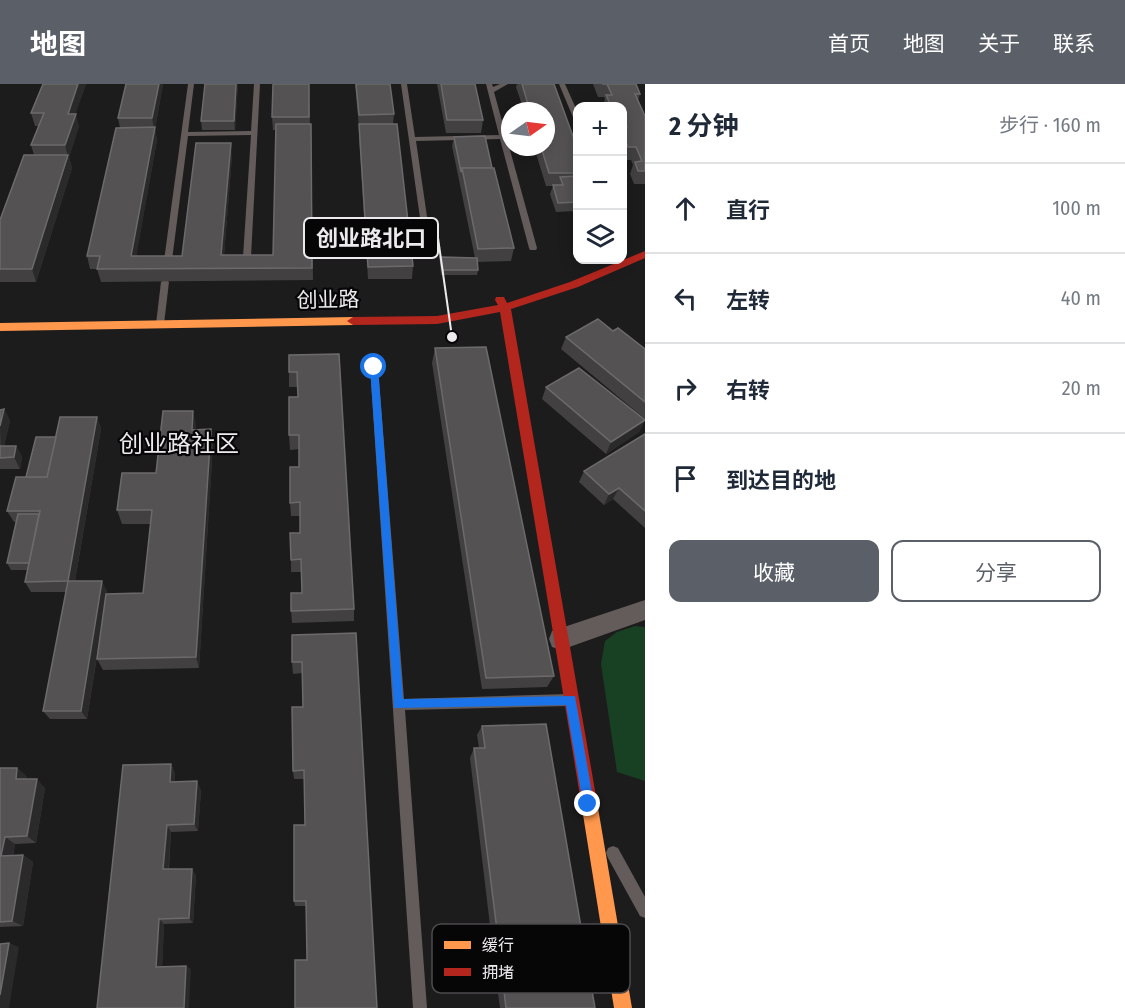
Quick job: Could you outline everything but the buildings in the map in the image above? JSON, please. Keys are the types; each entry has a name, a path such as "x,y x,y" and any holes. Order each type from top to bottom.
{"street":[{"path":"627,253 645,244"},
{"name":"创业路","path":"0,318 447,319 577,285 617,269 645,254"},
{"name":"创业路","path":"502,304 605,264"},
{"path":"502,304 609,924"},
{"name":"创业路","path":"0,327 161,320"},
{"path":"561,639 645,610"},
{"path":"620,993 623,1008"}],"lane":[{"path":"167,268 191,84"},
{"path":"247,257 257,84"},
{"path":"404,84 428,251"},
{"path":"501,129 490,88 505,84"},
{"path":"562,84 573,110"},
{"path":"185,134 254,133"},
{"path":"412,139 501,137"},
{"path":"508,156 533,248"},
{"path":"161,320 165,282"},
{"path":"374,367 420,1008"},
{"path":"398,705 571,700"},
{"path":"588,804 645,911"}],"green space":[{"path":"635,626 645,627 645,781 617,772 601,664 605,641 617,632"}],"traffic: slow":[{"path":"0,327 353,321"},
{"path":"589,802 609,924"},
{"path":"621,993 623,1008"}],"traffic: jam":[{"path":"353,321 425,321 474,314 550,294 645,254"},
{"path":"500,300 505,308 512,345 589,802"}],"place":[{"name":"创业路北口","path":"452,337"}],"district":[{"name":"创业路社区","path":"179,444"}],"route":[{"path":"374,367 398,705 571,700 588,804"}]}
